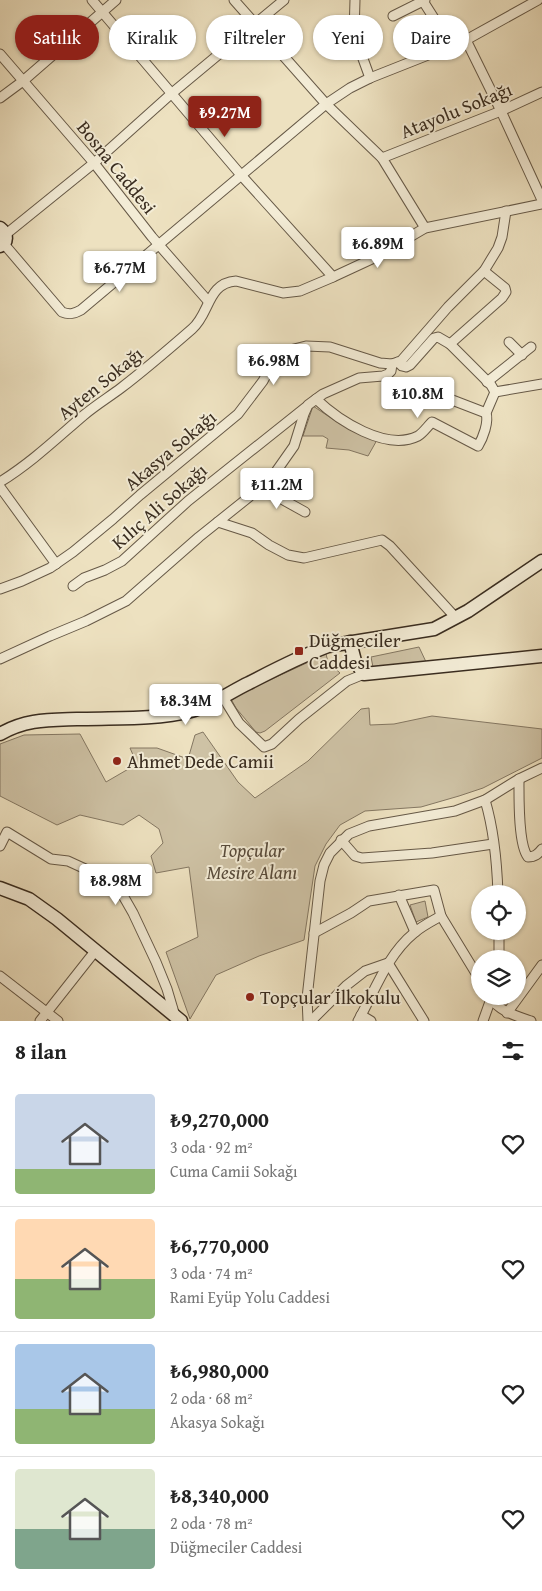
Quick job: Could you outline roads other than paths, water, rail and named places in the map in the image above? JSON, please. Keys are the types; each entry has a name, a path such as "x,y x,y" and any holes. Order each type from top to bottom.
{"street":[{"path":"92,0 241,175 333,277 374,258 403,239 425,228 542,202 469,46"},
{"path":"0,98 23,81 116,0"},
{"path":"234,0 246,15"},
{"path":"265,15 284,0"},
{"path":"354,0 354,34 370,78"},
{"path":"469,38 538,0"},
{"path":"395,15 424,1 433,15"},
{"name":"Bosna Caddesi","path":"0,54 94,163 159,245 208,301"},
{"path":"211,60 94,163 2,238 62,312 69,314 81,310 326,104 350,88 370,78 414,60"},
{"path":"286,60 326,104 382,158 425,228"},
{"name":"Atayolu Sokağı","path":"382,158 501,111 542,92"},
{"path":"495,392 450,344 442,338 434,338 410,365 406,367 395,363 412,349 448,306 484,271 498,248 502,237 506,211"},
{"path":"450,344 502,298 506,292 505,288 484,271"},
{"name":"Ayten Sokağı","path":"0,482 52,443 199,323 208,301 220,286 228,281 236,281 283,293 300,291 333,277"},
{"path":"509,342 522,354"},
{"name":"Akasya Sokağı","path":"0,589 50,568 92,537 140,494 238,414 263,381 275,358 290,350 306,346 330,348 350,353 372,362 395,363"},
{"path":"487,382 531,347"},
{"name":"Kılıç Ali Sokağı","path":"73,586 84,578 106,570 122,561 188,501 323,394 359,378 388,374 395,363"},
{"path":"495,392 542,384"},
{"path":"316,399 328,411 354,427 384,439 407,439 416,436 432,422 478,446 488,416 486,413 495,392"},
{"path":"447,398 486,413"},
{"path":"0,659 126,601 275,473 294,446 308,405"},
{"path":"0,487 56,564"},
{"path":"260,487 305,512"},
{"path":"218,522 252,534 269,546 288,555 304,558 382,540 390,546 456,618"},
{"path":"0,734 13,726 40,720 166,716 191,711 328,646 434,629 456,618 542,561"},
{"path":"350,642 355,661 364,674"},
{"path":"223,697 239,723 264,747 272,744 347,681 364,674 542,656"},
{"path":"309,1021 308,998 320,881 330,852 349,834 369,826 455,811 485,800 519,779 542,768"},
{"path":"519,779 520,825 524,851 528,857 537,855 542,850"},
{"path":"485,800 489,815 498,885"},
{"path":"0,846 7,832 51,859 68,861 92,872 121,892 156,962 178,1019"},
{"path":"342,840 355,856 362,858 432,853 493,844"},
{"path":"0,888 29,899 57,919 178,1019"},
{"path":"314,932 351,913 369,901 434,890 441,916 471,965"},
{"path":"399,895 415,932"},
{"path":"371,1021 359,1018 388,963 399,948 415,932 441,916"},
{"path":"40,1021 96,950"},
{"path":"309,1021 364,971 388,963"},
{"path":"388,963 424,1021"},
{"path":"507,1013 542,965"},
{"path":"0,976 58,1021"},
{"path":"483,1021 489,1005"},
{"path":"498,1005 507,1013 531,1021"}],"place":[{"name":"Düğmeciler Caddesi","path":"299,651"},
{"name":"Ahmet Dede Camii","path":"117,761"},
{"name":"Topçular İlkokulu","path":"250,997"}],"park label":[{"name":"Topçular Mesire Alanı","path":"252,861"}]}
